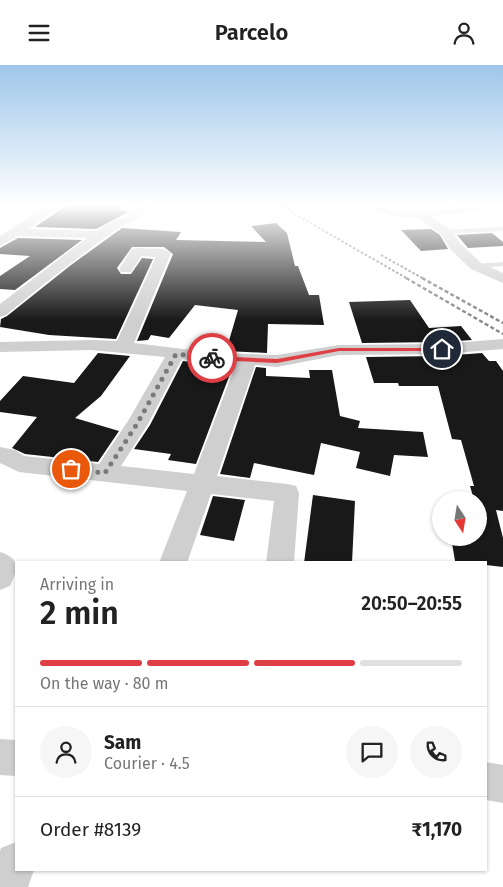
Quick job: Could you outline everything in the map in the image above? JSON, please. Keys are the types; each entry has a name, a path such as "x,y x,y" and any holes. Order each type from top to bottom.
{"street":[{"path":"0,312 89,243"},
{"path":"126,269 145,243"},
{"path":"453,243 476,266 503,279"},
{"path":"123,347 164,255 161,252 137,252"},
{"path":"0,347 91,345 152,349 176,354 247,361 277,361 339,350 501,348"},
{"path":"105,473 137,424 176,354"},
{"path":"174,561 247,361"},
{"path":"2,458 19,464 287,493 280,561"},
{"path":"0,564 4,568 0,577"},
{"path":"0,757 15,759"},
{"path":"487,781 503,784"},
{"path":"8,887 15,866"}],"lane":[{"path":"476,266 503,264"}],"building":[{"path":"8,243 77,243 15,290 0,289 0,276 30,256 0,254 0,248"},
{"path":"101,243 290,243 295,266 298,266 309,295 319,295 324,325 268,324 267,353 226,351 238,310 195,305 169,338 151,335 148,340 137,341 173,254 164,247 132,247 117,268 121,274 131,274 142,258 153,259 116,339 49,335 0,327 1,319"},
{"path":"414,243 445,243 448,249 421,251"},
{"path":"464,243 503,243 503,246 468,248"},
{"path":"410,300 429,328 461,326 472,340 362,343 349,302"},
{"path":"98,353 130,356 101,396 75,418 119,431 98,462 25,454 12,448 37,417 0,412 0,401 23,376 74,383"},
{"path":"482,353 489,361 496,361 503,371 503,511 496,510 503,538 503,567 487,565 487,561 455,561 452,546 488,546 488,491 471,491 470,486 474,486 461,440 452,439 438,386 399,386 398,383 374,383 366,357 442,356"},
{"path":"183,361 233,366 196,464 168,460 171,454 134,449 150,425"},
{"path":"256,367 266,368 266,376 310,378 309,370 332,370 340,416 360,421 358,428 423,432 428,457 394,455 390,476 356,468 360,452 321,443 314,475 254,463 250,478 220,474"},
{"path":"313,495 355,501 352,561 304,561"},
{"path":"213,496 245,500 234,541 200,535"}],"railway":[{"path":"346,243 408,279"},
{"path":"381,255 424,279"},
{"path":"406,278 503,334"},
{"path":"422,278 503,323"}],"way so far":[{"path":"71,469 105,473 137,424 176,354 212,358"}],"route":[{"path":"212,358 277,361 339,350 442,349"}]}
